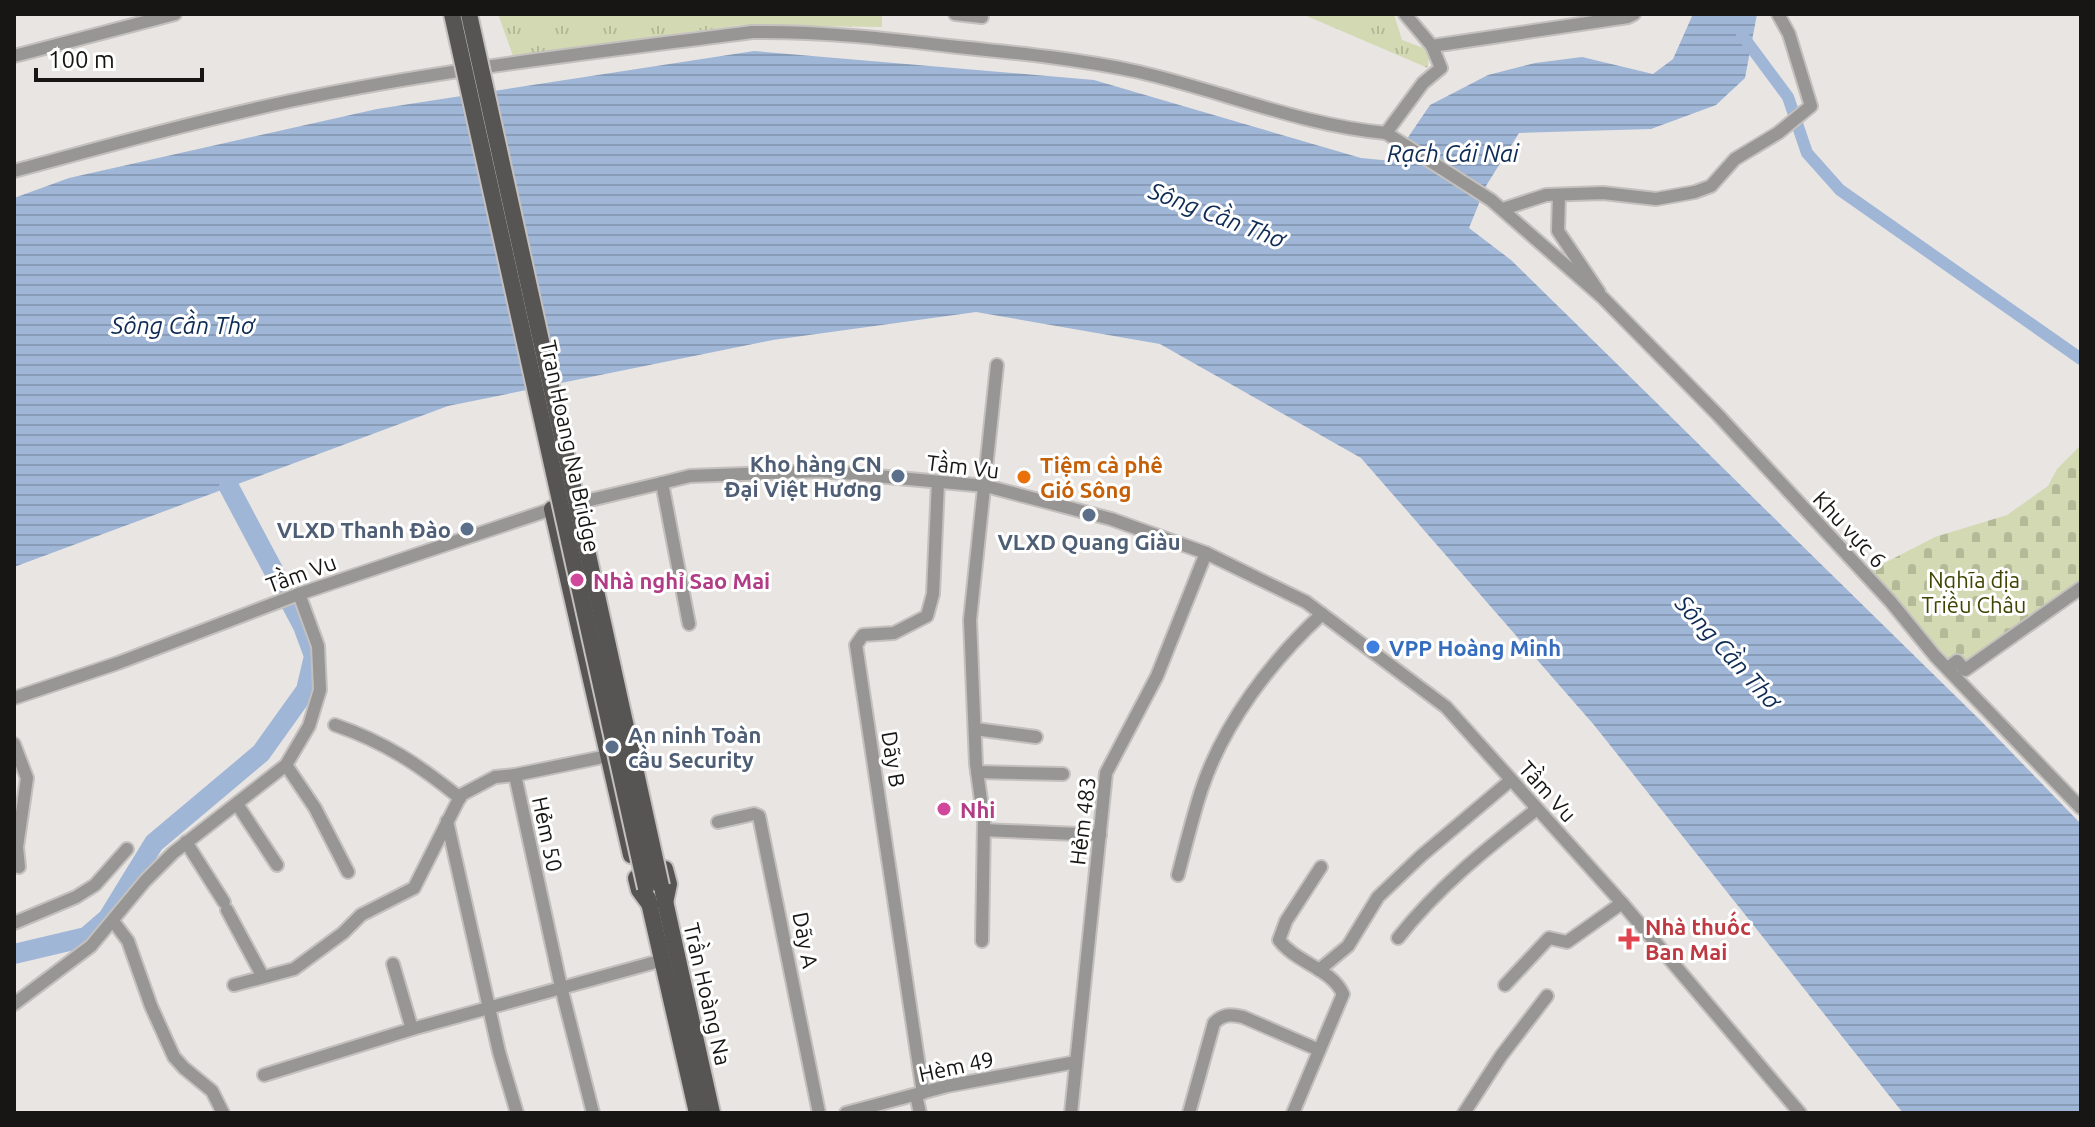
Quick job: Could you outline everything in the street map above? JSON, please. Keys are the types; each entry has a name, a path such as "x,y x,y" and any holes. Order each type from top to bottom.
{"main road":[{"name":"Tran Hoang Na Bridge","path":"452,14 654,887"},
{"name":"Tran Hoang Na Bridge","path":"469,14 654,887"},
{"path":"552,509 639,890 658,904 669,884 581,502"},
{"name":"Trần Hoàng Na","path":"654,887 712,1113"},
{"name":"Trần Hoàng Na","path":"658,904 663,960 697,1113"}],"street":[{"path":"14,56 175,14"},
{"path":"955,14 982,17"},
{"path":"14,171 155,132 412,78 752,32 802,31 1046,56 1139,72 1349,130 1386,133 1423,83 1441,68 1432,46 1405,14"},
{"path":"1432,46 1634,14"},
{"path":"1503,209 1546,195 1603,193 1656,199 1711,186 1735,159 1778,133 1811,106 1789,34 1778,14"},
{"name":"Khu vực 6","path":"1386,133 1503,209 1603,298 1718,415 1948,668 2081,808"},
{"path":"1559,195 1559,235 1603,298"},
{"path":"982,941 984,830 970,669 970,620 997,365"},
{"name":"Tầm Vu","path":"14,698 118,663 299,594 552,509 690,476 821,471 986,486 1111,519 1206,553 1306,602 1446,707 1622,903 1800,1113"},
{"name":"Dãy B","path":"920,1113 920,1094 856,645 863,635 894,633 927,616 933,594 938,482"},
{"path":"662,483 689,624"},
{"name":"Hẻm 483","path":"1071,1113 1106,773 1157,676 1206,553"},
{"path":"1948,668 1957,661 1965,670 2081,588"},
{"path":"14,1004 91,946 145,881 186,842 286,765 309,726 320,690 318,646 299,594"},
{"path":"1178,875 1201,790 1221,745 1264,675 1291,643 1322,614"},
{"path":"335,725 369,736 397,751 460,798"},
{"path":"975,729 1036,737"},
{"path":"14,744 27,778 17,847 19,867"},
{"path":"515,775 608,756"},
{"path":"286,765 315,808 348,872"},
{"path":"977,772 1063,774"},
{"name":"Hẻm 50","path":"234,985 294,969 343,933 361,915 414,888 460,798 475,786 495,777 515,775 561,987 593,1113"},
{"path":"1319,970 1348,946 1378,897 1511,780"},
{"path":"237,804 277,865"},
{"path":"1398,938 1418,912 1451,881 1537,809"},
{"name":"Dãy A","path":"718,822 754,814 760,819 819,1113"},
{"path":"447,821 499,1052 517,1113"},
{"path":"984,830 1100,835"},
{"path":"186,842 226,906 263,977"},
{"path":"14,923 76,897 95,885 127,849"},
{"path":"1293,1113 1343,994 1337,982 1291,952 1279,940 1286,921 1321,867"},
{"path":"1505,985 1549,938 1567,942 1622,903"},
{"path":"113,921 128,941 151,1006 174,1057 212,1091 223,1113"},
{"path":"264,1075 412,1029 663,960"},
{"path":"393,964 412,1029"},
{"path":"1464,1113 1501,1056 1547,996"},
{"path":"1189,1113 1214,1023 1220,1017 1243,1017 1319,1050"},
{"name":"Hèm 49","path":"846,1113 920,1094 1076,1062"}],"green space":[{"path":"498,14 882,14 882,27 742,25 513,56"},
{"path":"1302,14 1394,14 1402,40 1429,50 1428,68"},
{"name":"Nghĩa địa Triều Châu","path":"2081,445 2081,593 1964,676 1869,571 1935,537 2007,515 2048,486 2057,469"}],"water":[{"name":"Sông Cần Thơ","path":"1693,14 1757,14 1745,78 1716,105 1651,129 1519,133 1486,186 1469,228 1511,260 1982,722 2081,824 2081,1113 1903,1113 1594,725 1361,458 1160,344 976,312 773,340 448,406 14,567 14,198 69,178 377,109 754,51 1094,80 1361,158 1392,161 1430,105 1488,75 1535,63 1582,57 1653,74 1673,59"}],"waterway":[{"path":"1742,35 1788,97 1807,153 1840,190 2081,359"},
{"path":"14,954 86,937 108,918 154,843 261,753 306,690 314,656 303,626 229,487"}],"place":[{"name":"Kho hàng CN Đại Việt Hương","path":"898,476"},
{"name":"Tiệm cà phê Gió Sông","path":"1024,477"},
{"name":"VLXD Quang Giàu","path":"1089,515"},
{"name":"VLXD Thanh Đào","path":"467,529"},
{"name":"Nhà nghỉ Sao Mai","path":"577,580"},
{"name":"VPP Hoàng Minh","path":"1373,647"},
{"name":"An ninh Toàn cầu Security","path":"612,747"},
{"name":"Nhi","path":"944,809"},
{"name":"Nhà thuốc Ban Mai","path":"1629,939"}],"water label":[{"name":"Rạch Cái Nai","path":"1453,153"}]}
